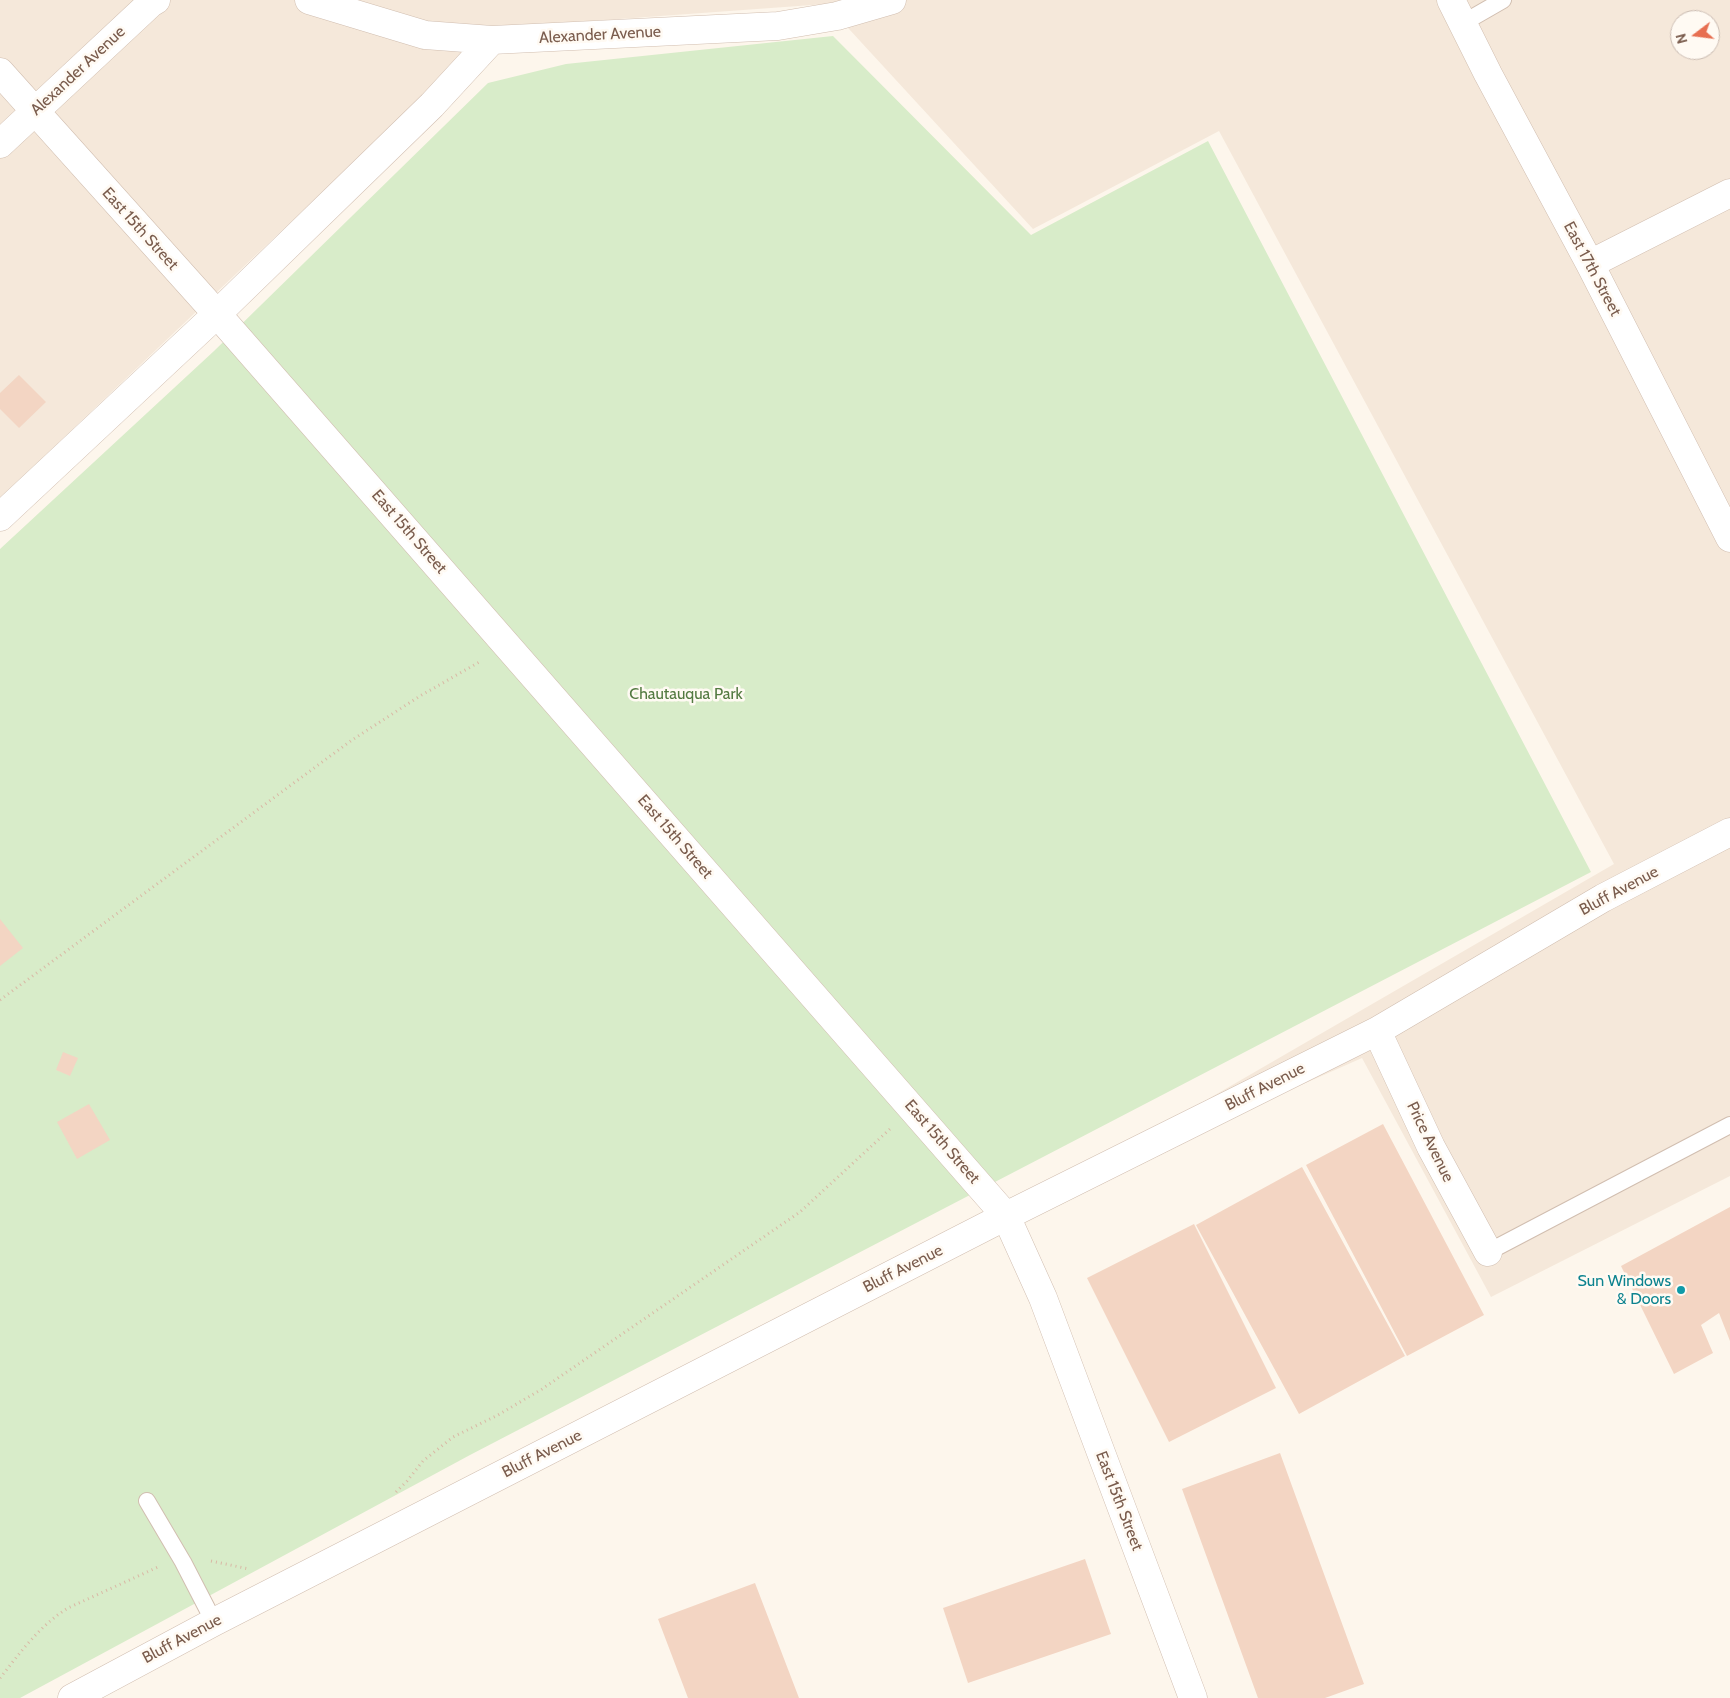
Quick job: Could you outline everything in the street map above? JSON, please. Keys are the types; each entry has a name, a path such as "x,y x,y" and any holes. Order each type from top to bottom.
{"street":[{"name":"Alexander Avenue","path":"309,0 425,35 492,40 778,26 836,16 892,0"},
{"name":"Alexander Avenue","path":"0,144 153,1"},
{"name":"East 17th Street","path":"1457,11 1488,74 1590,264 1730,538"},
{"path":"0,517 217,314 432,105 492,40"},
{"name":"East 15th Street","path":"0,72 217,314 1006,1216 1043,1298 1193,1698"},
{"path":"1590,264 1730,193"},
{"name":"Bluff Avenue","path":"72,1698 214,1622 1006,1216 1377,1030 1603,898 1730,832"},
{"name":"Price Avenue","path":"1377,1030 1430,1147 1488,1252"}],"lane":[{"path":"1457,11 1503,0"},
{"path":"1488,1252 1730,1125"},
{"path":"147,1501 183,1562 214,1622"}],"path":[{"path":"0,1000 352,740 420,696 507,645"},
{"path":"392,1495 407,1481 423,1461 453,1437 498,1415 542,1389 800,1212 912,1108"},
{"path":"0,1678 55,1616 68,1608 161,1565 207,1560 248,1569 256,1565"}],"shaded area":[{"path":"0,0 1730,0 1730,1176 1491,1297 1362,1058 1006,1216 1614,864 1219,131 1033,229 826,4 495,28 0,498"}],"green space":[{"name":"Chautauqua Park","path":"833,36 1031,235 1208,141 1591,872 470,1455 20,1698 0,1698 0,549 214,351 488,83 566,64"}],"building":[{"path":"19,375 46,402 19,428 0,409 0,393"},
{"path":"0,919 23,948 0,966"},
{"path":"63,1052 78,1058 70,1076 56,1070"},
{"path":"89,1104 110,1140 77,1159 57,1122"},
{"path":"1383,1124 1484,1315 1407,1356 1306,1165"},
{"path":"1302,1167 1405,1356 1299,1414 1196,1225"},
{"name":"Sun Windows & Doors","path":"1730,1207 1730,1341 1719,1313 1701,1325 1713,1353 1674,1374 1621,1266"},
{"path":"1194,1224 1276,1388 1169,1442 1087,1278"},
{"path":"1280,1453 1364,1684 1325,1698 1258,1698 1182,1489"},
{"path":"1085,1559 1111,1634 968,1683 943,1608"},
{"path":"755,1583 799,1698 688,1698 658,1619"}],"place":[{"name":"Sun Windows & Doors","path":"1681,1290"}]}
